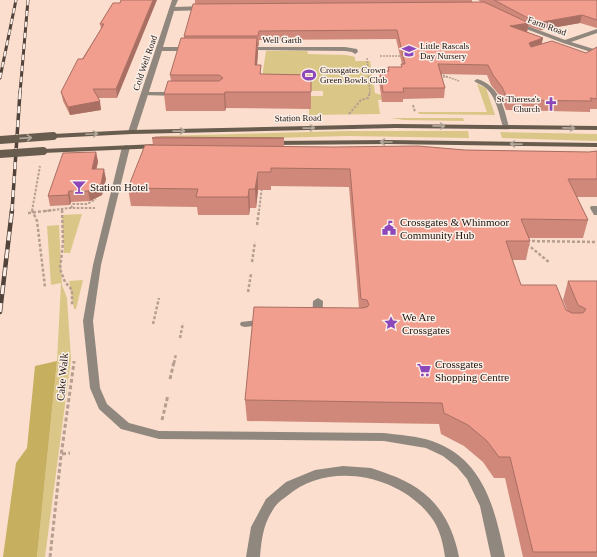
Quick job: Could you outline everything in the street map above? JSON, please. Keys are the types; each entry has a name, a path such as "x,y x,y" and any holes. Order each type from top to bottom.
{"main road":[{"name":"Station Road","path":"0,140 132,132 396,126 597,128"},
{"path":"126,147 132,132"},
{"path":"263,143 388,142 597,145"},
{"path":"0,154 43,150 166,145"}],"street":[{"name":"Cold Well Road","path":"132,132 175,0"},
{"path":"172,9 212,8"},
{"name":"Farm Road","path":"509,20 522,27 597,52"},
{"path":"552,47 597,31"},
{"path":"160,49 198,49"},
{"name":"Well Garth","path":"236,49 345,49 355,50 355,52"},
{"path":"317,323 318,301"},
{"path":"245,324 278,323"}],"lane":[{"path":"477,81 486,84 496,96 506,127"},
{"path":"144,94 182,94"},
{"path":"126,147 97,265 88,321 95,388 103,406 126,426 159,435 384,437 410,440 429,445 452,456 472,475 485,500 498,557"},
{"path":"597,208 594,208 597,213"},
{"path":"253,557 252,544 257,524 267,507 280,493 297,482 316,474 336,470 357,470 378,474 398,482 414,492 429,505 441,521 448,538 452,557"}],"path":[{"path":"348,115 361,100 368,98 370,91 367,56"},
{"path":"380,56 400,56"},
{"path":"440,74 446,75 448,78"},
{"path":"436,78 448,78 459,81"},
{"path":"43,150 30,212 37,221 45,287"},
{"path":"257,225 262,186"},
{"path":"70,208 73,204"},
{"path":"30,212 70,208 110,208"},
{"path":"62,209 63,236 58,262 63,280 72,290 72,313"},
{"path":"550,262 524,241 597,242"},
{"path":"252,262 255,242"},
{"path":"248,292 251,274"},
{"path":"153,324 159,298"},
{"path":"180,338 183,323"},
{"path":"170,379 176,354"},
{"name":"Cake Walk","path":"50,557 74,360"},
{"path":"159,435 168,395"},
{"path":"62,454 70,453"}],"shaded area":[{"path":"266,51 307,51 308,54 346,55 355,57 355,61 370,61 375,93 381,95 382,100 378,100 380,114 309,115 309,109 311,108 311,96 323,96 323,91 260,90"},
{"path":"477,84 486,88 495,115 419,114 418,112 487,112"},
{"path":"391,118 463,118 464,121 404,120"},
{"path":"345,131 468,131 469,138 348,136 159,141 162,138 160,136"},
{"path":"500,132 597,134 597,141 502,138"},
{"path":"82,214 70,253 64,253 62,215"},
{"path":"59,225 62,285 67,298 71,359 45,557 37,557 57,361 61,283 51,285 47,226"},
{"path":"83,280 76,309 74,309 69,281"},
{"path":"57,361 37,557 3,557 16,463 27,448 35,366"}],"building":[{"path":"121,0 153,0 116,89 93,89 100,101 68,107 61,92 78,59 83,59 104,24 100,24 113,3 120,3"},
{"path":"494,0 597,0 597,20 582,15 542,22 526,17"},
{"path":"484,2 529,23 510,26 543,38 529,43 531,47 552,41 586,53 597,47 597,99 590,98 592,101 508,100 502,87 488,65 438,64 445,88 403,88 404,92 383,92 380,71 389,71 388,67 402,67 401,64 405,64 397,30 259,31 258,36 184,36 193,4"},
{"path":"181,38 257,38 255,65 261,65 260,74 311,75 311,92 164,94 168,81 219,81 223,78 219,75 170,75"},
{"path":"156,137 284,138 152,138"},
{"name":"Crossgates Shopping Centre","path":"145,145 332,147 418,146 465,150 597,151 597,179 568,179 588,220 521,219 530,241 506,241 521,285 556,285 566,310 572,313 583,313 586,309 578,305 568,281 597,281 597,552 533,552 510,457 499,457 487,441 468,425 444,413 442,403 245,400 254,307 362,308 369,305 367,300 361,299 350,169 271,168 271,172 258,172 255,189 249,189 248,197 196,197 198,189 128,188"},
{"path":"96,152 92,169 104,169 101,184 88,191 69,191 68,195 48,196 63,153"}],"railway":[{"path":"0,78 16,0"},
{"path":"20,93 28,0"},
{"path":"12,211 20,92"},
{"path":"0,312 12,210"}],"place":[{"name":"Little Rascals Day Nursery","path":"409,51"},
{"name":"Crossgates Crown Green Bowls Club","path":"309,75"},
{"name":"St Theresa's Church","path":"551,104"},
{"name":"Station Hotel","path":"79,187"},
{"name":"Crossgates & Whinmoor Community Hub","path":"389,228"},
{"name":"We Are Crossgates","path":"391,323"},
{"name":"Crossgates Shopping Centre","path":"424,370"}]}
